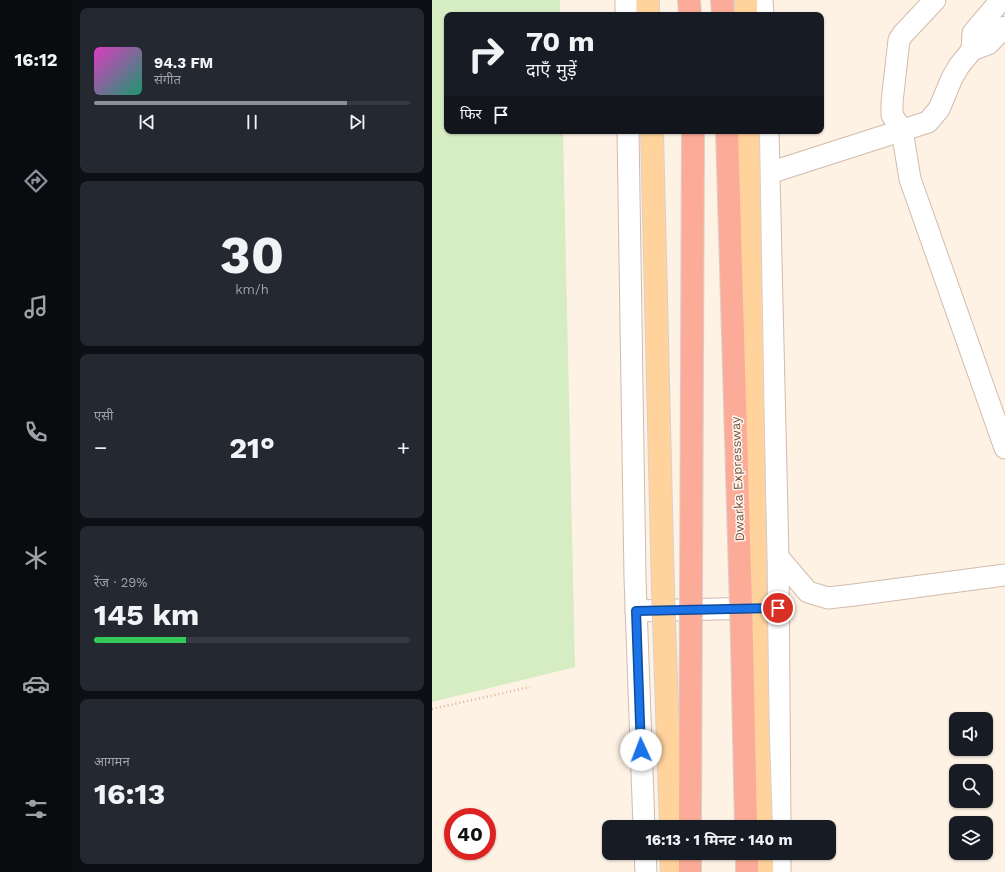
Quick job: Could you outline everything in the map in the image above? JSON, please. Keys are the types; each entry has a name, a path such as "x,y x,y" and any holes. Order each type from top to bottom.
{"highway":[{"path":"689,0 690,12"},
{"path":"722,0 723,12"},
{"path":"690,820 693,134"},
{"name":"Dwarka Expressway","path":"727,134 742,634 746,820"},
{"path":"690,860 690,872"},
{"path":"747,860 747,872"}],"main road":[{"path":"648,0 648,12"},
{"path":"746,0 746,12"},
{"path":"652,134 670,820"},
{"path":"748,134 758,737 761,820"},
{"path":"671,860 672,872"},
{"path":"762,860 762,872"}],"street":[{"path":"626,0 626,12"},
{"path":"762,0 763,12"},
{"path":"934,0 899,40 892,102 892,115 902,130 910,180 1005,448"},
{"path":"972,50 973,33 1001,5"},
{"path":"769,173 928,122 939,109 952,78 959,66 972,50 988,44 1005,26"},
{"path":"628,134 636,611 644,820"},
{"path":"768,134 778,558 780,820"},
{"path":"778,558 808,592 828,598 854,596 1005,575"},
{"path":"636,611 778,608"},
{"path":"645,860 646,872"},
{"path":"780,860 780,872"}],"path":[{"path":"432,709 530,687"}],"green space":[{"path":"432,0 560,0 560,12 444,12 444,134 563,134 575,667 432,702"}],"route":[{"path":"641,750 636,611 778,608"}]}
